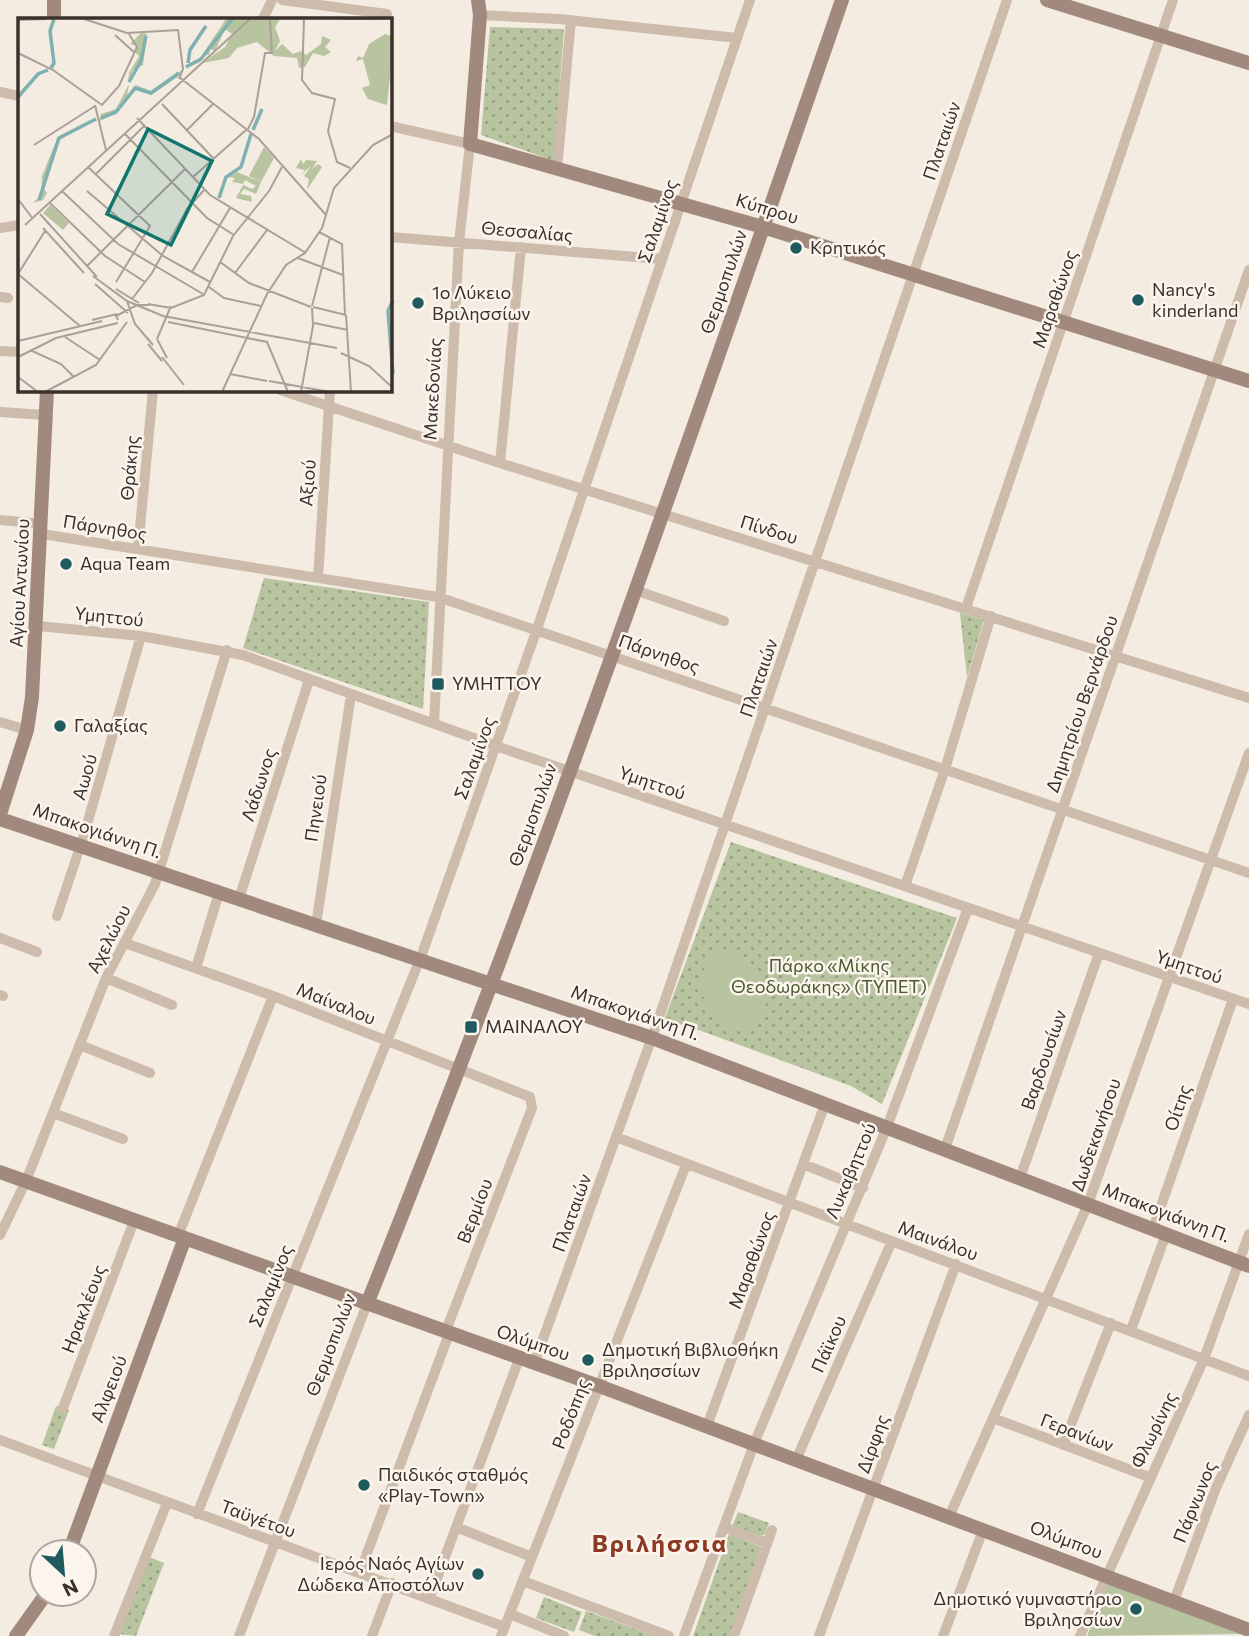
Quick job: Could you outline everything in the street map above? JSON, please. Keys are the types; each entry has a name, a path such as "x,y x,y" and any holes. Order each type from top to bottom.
{"street":[{"path":"54,0 54,18"},
{"path":"263,18 272,0"},
{"path":"282,0 387,14"},
{"name":"Μακεδονίας","path":"434,723 438,597 459,242 470,144 479,7 485,0"},
{"name":"Σαλαμίνος","path":"197,1514 419,960 537,629 750,0"},
{"name":"Θερμοπυλών","path":"239,1636 492,985 663,513 842,0"},
{"name":"Πλαταιών","path":"534,1364 726,825 1007,0"},
{"path":"1047,0 1249,63"},
{"name":"Μαραθώνος","path":"966,608 1174,0"},
{"path":"479,7 737,38"},
{"path":"557,169 571,20"},
{"path":"0,92 18,96"},
{"name":"Κύπρου","path":"392,126 470,144 763,227 1249,381"},
{"path":"0,228 18,225"},
{"name":"Θεσσαλίας","path":"392,237 661,259"},
{"path":"500,463 521,247"},
{"name":"Δημητρίου Βερνάρδου","path":"946,1149 1249,270"},
{"path":"0,351 18,352"},
{"name":"Αγίου Αντωνίου","path":"0,817 27,730 38,626 47,392"},
{"name":"Θράκης","path":"138,549 153,392"},
{"name":"Πίνδου","path":"286,392 500,463 1249,698"},
{"name":"Αξιού","path":"318,578 330,392"},
{"path":"0,412 46,415"},
{"name":"Πάρνηθος","path":"0,520 138,549 438,597 766,706 1249,873"},
{"path":"635,590 724,621"},
{"path":"905,886 946,769 991,616"},
{"name":"Υμηττού","path":"38,626 141,636 227,650 496,746 1249,1004"},
{"name":"Αωού","path":"57,916 81,846 141,636"},
{"name":"Αχελώου","path":"0,1235 26,1181 106,978 159,872 227,650"},
{"name":"Λάδωνος","path":"239,900 309,680"},
{"name":"Πηνειού","path":"316,925 351,695"},
{"path":"0,722 27,730"},
{"name":"Δωδεκανήσου","path":"949,1517 1088,1204 1249,753"},
{"name":"Μπακογιάννη Π.","path":"0,817 652,1038 1244,1264"},
{"path":"196,968 219,893"},
{"name":"Λυκαβηττού","path":"684,1636 754,1444 845,1223 863,1188 968,908"},
{"path":"0,938 37,952"},
{"name":"Μαίναλου","path":"125,943 273,996 527,1095 532,1100"},
{"name":"Βαρδουσίων","path":"1020,1178 1099,953"},
{"path":"106,978 172,1005"},
{"name":"Αλφειού","path":"74,1538 181,1237 273,996"},
{"name":"Οίτης","path":"1131,1330 1159,1231 1233,999"},
{"path":"80,1045 150,1073"},
{"name":"Βερμίου","path":"360,1572 532,1108 532,1100"},
{"name":"Μαραθώνος","path":"708,1426 825,1104"},
{"path":"53,1113 123,1139"},
{"name":"Μαινάλου","path":"616,1137 1249,1376"},
{"path":"803,1164 863,1188"},
{"name":"Ροδόπης","path":"503,1631 686,1165"},
{"name":"Ολύμπου","path":"0,1172 708,1426 1247,1630"},
{"name":"Ηρακλέους","path":"63,1408 134,1221"},
{"name":"Φλωρίνης","path":"1080,1636 1244,1264 1249,1234"},
{"name":"Πάϊκου","path":"796,1460 892,1241"},
{"name":"Δίρφης","path":"819,1636 956,1264"},
{"path":"1063,1445 1111,1323"},
{"path":"430,1597 519,1359"},
{"name":"Πάρνωνος","path":"1174,1601 1216,1488 1249,1415"},
{"name":"Γερανίων","path":"993,1418 1149,1477"},
{"name":"Ταϋγέτου","path":"0,1442 96,1474 167,1503 430,1597 503,1631"},
{"path":"114,1636 167,1503"},
{"path":"456,1527 532,1557"},
{"path":"724,1527 767,1543"},
{"path":"734,1636 772,1530"},
{"path":"943,1636 984,1530"},
{"path":"523,1581 669,1636"},
{"path":"372,1636 392,1583"},
{"path":"16,1636 36,1608"},
{"path":"510,1614 557,1635"}],"green space":[{"path":"490,27 564,29 554,161 481,135"},
{"path":"264,578 429,602 423,709 243,648"},
{"path":"960,613 984,620 967,677"},
{"name":"Πάρκο «Μίκης Θεοδωράκης» (ΤΥΠΕΤ)","path":"731,842 957,918 882,1104 851,1086 685,1025 663,1023"},
{"path":"718,949 738,950 758,979 767,1009 752,1030 730,1029 720,1024 703,995 700,984 702,974"},
{"path":"56,1406 69,1410 54,1449 42,1445"},
{"path":"738,1512 769,1523 765,1534 760,1537 732,1527"},
{"path":"729,1534 762,1547 730,1636 693,1636"},
{"path":"149,1557 164,1563 136,1636 119,1634"},
{"name":"Δημοτικό γυμναστήριο Βριλησσίων","path":"1108,1584 1240,1634 1087,1636"},
{"path":"544,1597 582,1612 574,1632 536,1618"},
{"path":"586,1611 655,1636 595,1636 579,1630"}],"place":[{"name":"Κρητικός","path":"796,248"},
{"name":"Nancy's kinderland","path":"1138,300"},
{"name":"1o Λύκειο Βριλησσίων","path":"418,303"},
{"name":"Aqua Team","path":"66,564"},
{"name":"ΥΜΗΤΤΟΥ","path":"438,684"},
{"name":"Γαλαξίας","path":"60,726"},
{"name":"ΜΑΙΝΑΛΟΥ","path":"471,1027"},
{"name":"Δημοτική Βιβλιοθήκη Βριλησσίων","path":"588,1360"},
{"name":"Παιδικός σταθμός «Play-Town»","path":"364,1485"},
{"name":"Ιερός Ναός Αγίων Δώδεκα Αποστόλων","path":"478,1574"},
{"name":"Δημοτικό γυμναστήριο Βριλησσίων","path":"1136,1609"}],"district":[{"name":"Βριλήσσια","path":"660,1544"}]}
